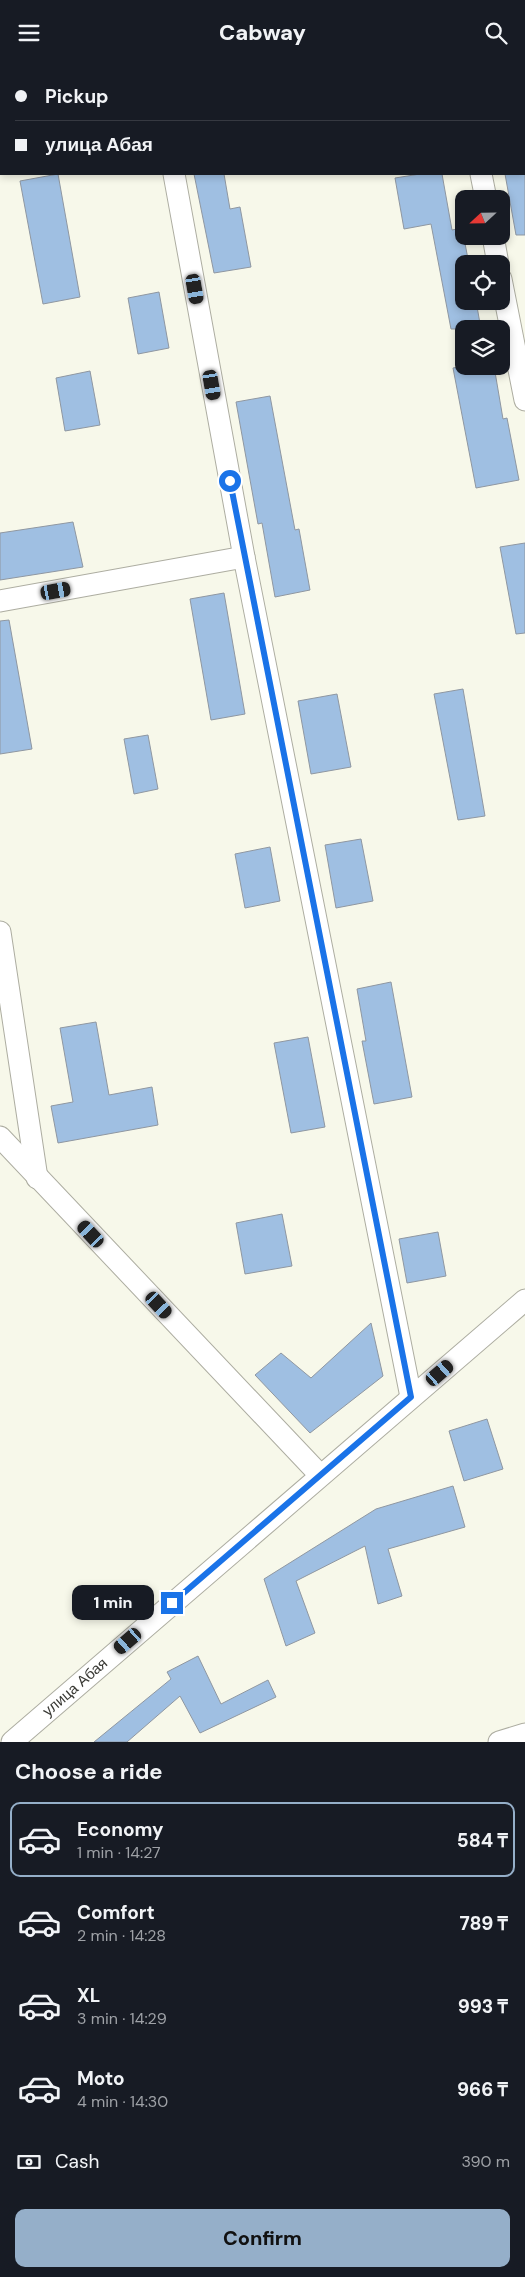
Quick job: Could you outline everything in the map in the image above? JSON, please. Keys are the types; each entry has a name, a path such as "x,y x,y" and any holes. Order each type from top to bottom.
{"street":[{"path":"174,175 244,557 411,1397"},
{"path":"481,175 484,190"},
{"path":"507,310 525,400"},
{"path":"0,601 244,557"},
{"path":"0,932 37,1178"},
{"path":"0,1137 320,1475"},
{"name":"улица Абая","path":"12,1742 525,1300"},
{"path":"499,1742 525,1735"}],"building":[{"path":"58,175 80,297 43,304 20,181"},
{"path":"194,175 224,175 230,209 240,207 251,267 214,273"},
{"path":"414,175 442,175 452,230 455,229 455,245 465,245 467,255 455,255 455,310 478,310 479,320 455,320 455,329 451,329 431,224 404,229 395,178"},
{"path":"505,175 525,175 525,235 516,235 510,202 510,190 508,190"},
{"path":"159,292 169,348 138,354 128,298"},
{"path":"453,368 455,368 455,375 496,375 503,419 507,418 519,480 476,488"},
{"path":"90,371 100,425 65,431 56,378"},
{"path":"270,396 295,530 299,529 310,590 275,597 262,523 258,524 236,402"},
{"path":"73,522 83,567 0,580 0,533"},
{"path":"525,543 525,633 516,634 500,547"},
{"path":"224,593 245,714 211,720 190,599"},
{"path":"9,620 32,749 0,754 0,621"},
{"path":"463,689 485,816 458,820 434,694"},
{"path":"337,694 351,767 311,774 298,701"},
{"path":"148,735 158,789 134,794 124,739"},
{"path":"361,839 373,901 336,908 325,845"},
{"path":"270,847 280,901 245,908 235,854"},
{"path":"391,982 412,1097 374,1104 362,1041 366,1041 357,989"},
{"path":"96,1022 109,1095 152,1087 158,1125 58,1143 51,1106 73,1102 60,1028"},
{"path":"308,1037 325,1127 291,1133 274,1043"},
{"path":"282,1214 292,1266 245,1274 236,1223"},
{"path":"438,1232 446,1276 407,1283 399,1239"},
{"path":"371,1323 383,1376 310,1433 255,1375 281,1353 311,1378"},
{"path":"487,1419 503,1469 464,1481 449,1431"},
{"path":"453,1486 465,1527 388,1549 402,1596 378,1604 365,1546 296,1581 315,1633 286,1646 264,1579 376,1509"},
{"path":"198,1656 221,1704 268,1680 276,1697 200,1733 180,1696 127,1742 94,1742 171,1679 167,1672"}],"route":[{"path":"172,1603 411,1397 251,597 230,481"}]}
